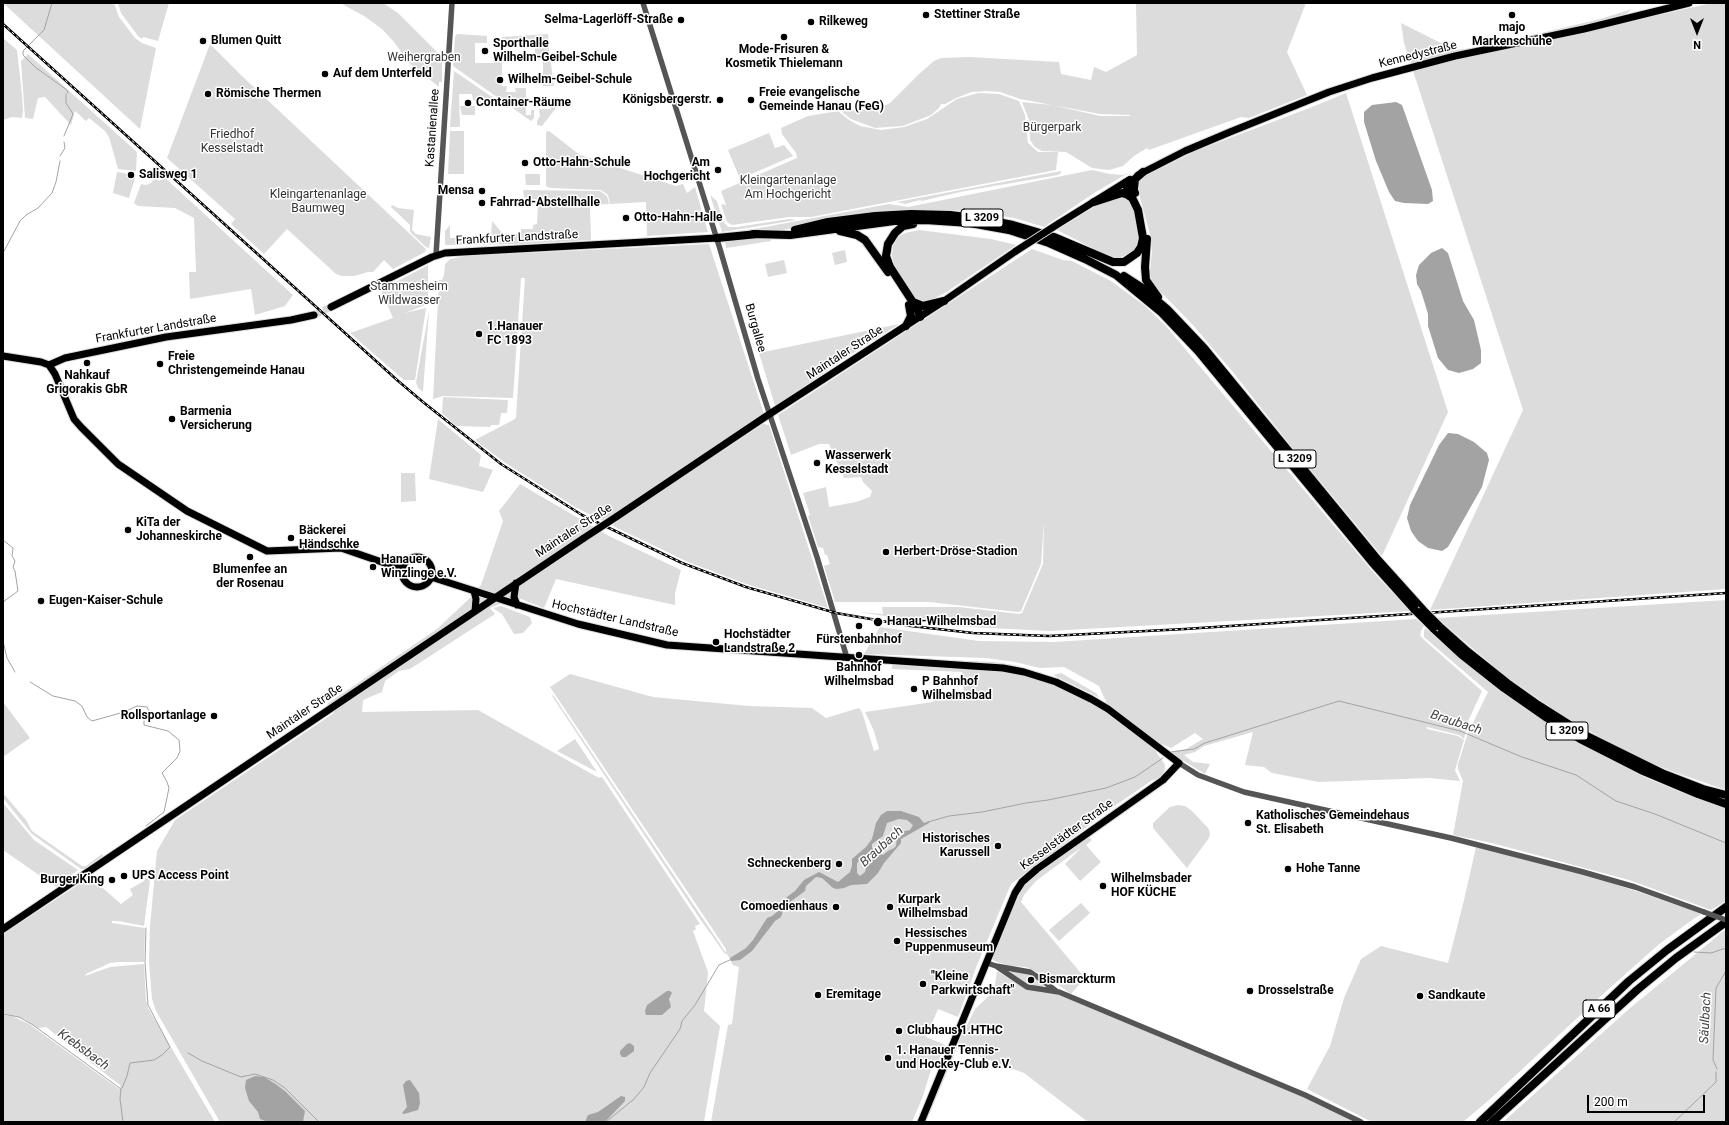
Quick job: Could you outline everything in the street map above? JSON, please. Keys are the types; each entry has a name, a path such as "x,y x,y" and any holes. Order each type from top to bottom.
{"highway":[{"path":"1083,250 1113,262 1129,260 1137,254 1143,243 1143,233 1134,197 1134,182 1143,172"},
{"path":"1127,181 1134,197 1147,237 1145,266 1146,280 1167,309"},
{"path":"1094,202 1122,193 1134,197"},
{"name":"L 3209","path":"717,238 788,232 828,222 849,219 894,215 935,214 968,216 1013,225 1054,237 1083,250 1141,287 1167,309 1204,348 1419,610"},
{"name":"L 3209","path":"753,234 785,235 894,221 949,220 1009,230 1065,250 1116,276 1156,308 1179,329 1372,562 1461,654 1498,683 1547,718 1580,739 1641,770 1677,786 1726,804"},
{"path":"906,326 911,316 911,303 888,264 886,256 888,244 895,233 903,226 949,220"},
{"path":"816,232 846,231 865,240 920,314 920,317"},
{"path":"911,303 923,306 944,301"},
{"name":"L 3209","path":"1437,628 1538,706 1587,736 1629,758 1670,776 1726,795"},
{"name":"A 66","path":"1480,1122 1624,986 1667,950 1726,907"},
{"name":"A 66","path":"1492,1122 1637,990 1689,948 1726,921"}],"main road":[{"name":"Kennedystraße","path":"1163,162 1230,132 1329,92 1372,78 1456,56 1689,3"},
{"name":"Maintaler Straße","path":"3,929 495,597 770,414 920,317 1016,251 1127,181 1163,162"},
{"name":"Frankfurter Landstraße","path":"331,307 436,255 448,253 717,238"},
{"name":"Frankfurter Landstraße","path":"49,365 65,358 166,337 292,320 314,315"},
{"path":"3,356 41,362 49,365 74,419 81,427 118,464 187,511 267,551 337,548 402,569"},
{"path":"422,558 430,565 432,570 431,577 426,584 419,587 413,587 405,581 402,575 402,569 404,564 411,559 422,558"},
{"name":"Hochstädter Landstraße","path":"431,577 578,624 667,645 1003,668 1040,677 1071,688 1101,705 1179,763"},
{"path":"516,583 514,597 517,605"},
{"path":"474,591 476,599 475,611"},
{"name":"Kesselstädter Straße","path":"921,1122 1015,893 1022,882 1037,869 1163,780 1179,763"}],"street":[{"name":"Kastanienallee","path":"436,255 452,3"},
{"name":"Burgallee","path":"643,3 717,238 770,414 817,557 846,658"},
{"path":"1179,763 1204,778 1256,795 1502,851 1617,882 1726,921"},
{"path":"987,962 996,966 1027,987 1056,991 1305,1095 1361,1122"},
{"path":"996,966 1030,972 1056,991"}],"green space":[{"path":"3,3 114,3 119,17 135,38 142,43 156,48 140,129"},
{"path":"118,3 169,3 158,41 143,37 142,39 138,36 121,13"},
{"name":"Weihergraben","path":"340,3 383,3 398,13 442,57 442,82 439,82 439,87 409,63 394,42 382,29 364,16"},
{"name":"Bürgerpark","path":"1136,3 1306,3 1287,52 1307,95 1249,118 1241,117 1149,150 1147,148 1134,156 1123,166 1109,170 1092,168 1066,152 1042,151 1035,147 1030,140 1029,120 1022,102 1052,105 1020,99 1000,92 972,92 945,104 941,104 939,108 931,115 903,126 875,128 851,119 842,111 877,109 890,103 919,74 934,61 941,58 969,57 1059,62 1061,74 1091,80 1094,67 1106,72 1137,55","holes":["1052,105 1100,114 1130,116 1100,116"]},
{"path":"1712,3 1726,3 1726,589 1430,610 1523,410 1404,43 1401,23 1455,50 1487,46 1600,19 1632,9 1625,15 1486,47 1458,51 1470,57"},
{"path":"457,34 487,36 487,43 475,43 475,63 494,63 494,60 502,60 502,86 507,86 506,92 516,92 515,88 526,88 526,115 531,115 531,110 534,110 534,118 531,121 453,66 455,37"},
{"path":"548,34 554,86 543,86 543,60 535,59 535,47 542,47 542,40 502,40 502,37"},
{"path":"3,38 17,50 22,95 22,118 12,117 3,120"},
{"path":"210,44 426,249 425,252 393,269 384,260 373,272 354,276 342,276 336,274 287,229 264,254 231,224 235,219 167,158"},
{"path":"28,54 137,152 136,171 118,169 109,137 105,131 89,118 86,121 75,111 71,125 45,97 38,98 33,119 25,118 21,61"},
{"path":"454,71 492,97 488,105 473,100 472,94 459,94 460,127 450,127"},
{"name":"Kleingartenanlage Am Hochgericht","path":"978,93 999,94 1019,101 1025,115 1028,143 1038,152 1058,152 1056,170 811,217 789,217 732,225 727,222 721,204 726,205 721,191 797,158 796,153 782,134 781,128 808,116 838,111 849,120 860,126 881,130 904,127 927,119 957,99"},
{"path":"1346,93 1448,412 1382,556 1291,446 1232,371 1192,324 1152,283 1150,272 1152,251 1151,238 1137,187 1138,183 1143,177 1198,150"},
{"path":"552,104 556,104 556,108 542,126 537,125 537,121 540,116 539,109 551,109"},
{"path":"460,106 475,106 475,115 462,115"},
{"path":"450,131 464,131 464,174 448,174"},
{"path":"549,131 580,155 676,186 683,184 687,193 695,187 708,232 647,236 646,202 610,204 608,195 601,190 550,188 546,186 546,132"},
{"path":"769,133 775,148 784,145 793,156 740,179 728,150"},
{"path":"1092,170 1123,175 1130,172 1094,193 1044,227 1014,218 984,213 951,210 914,210 893,211 783,230 722,234 889,204 908,207"},
{"path":"1061,171 1058,175 960,192 922,201 920,200 905,204 897,202"},
{"path":"117,172 136,175 129,198 113,193"},
{"path":"525,174 540,174 540,185 526,185"},
{"path":"164,177 293,295 285,306 255,315 251,289 190,299 189,272 196,272 194,218 175,208 138,206 134,203 141,184 146,185 151,183 154,179 159,181"},
{"path":"523,190 600,191 607,196 609,204 590,205 591,240 523,244 445,245 445,231 450,225 450,238 491,238 492,221 503,234 521,234 521,229 533,229 533,225 537,224 538,200 524,197"},
{"path":"710,195 717,201 723,221 728,227 789,219 797,220 722,232"},
{"path":"1117,197 1124,197 1132,204 1139,239 1136,248 1132,253 1118,258 1106,255 1057,230 1102,202"},
{"path":"392,205 398,208 414,210 412,230 416,234 431,237 429,248 410,232 410,225 391,207"},
{"path":"919,230 991,239 1016,245 945,293 922,303 917,301 895,268 892,255 893,246 898,237 905,233"},
{"path":"770,237 771,241 726,248 725,241"},
{"path":"709,244 764,414 603,521 575,507 504,462 475,440 515,419 516,417 525,278 521,278 513,398 443,396 433,399 439,280 442,280 445,264 450,259 466,256"},
{"path":"1032,249 1063,260 1072,261 1111,281 1145,306 1165,325 1373,572 1410,611 1049,631 951,626 858,612 883,614 882,607 959,607 1019,614 1022,613 1043,564 1044,521 1041,564 1021,611 1018,612 929,602 835,602 824,566 830,564 823,548 818,547 808,516 810,515 803,493 826,487 829,507 856,502 870,497 872,491 863,482 861,477 844,478 829,444 819,444 791,455 778,415"},
{"path":"845,250 847,262 835,265 832,253"},
{"path":"784,260 787,273 768,277 765,264"},
{"name":"Stammesheim Wildwasser","path":"428,265 428,304 405,313 426,308 415,380 404,380 350,333 393,318 381,290"},
{"path":"429,311 423,392 418,388 416,382"},
{"path":"899,324 850,355 775,406 759,353"},
{"path":"443,397 508,400 507,413 501,413 499,425 491,425 490,427 456,426 442,413"},
{"path":"438,419 481,455 479,466 493,470 483,492 429,479"},
{"path":"763,424 769,425 828,608 746,584 688,562 613,526 614,523"},
{"path":"401,473 415,473 416,501 401,502"},
{"path":"520,484 609,536 681,570 675,593 675,605 556,579 544,608 516,597 490,608 495,614 410,669 399,671 385,681 382,692 363,700 362,712 478,710 599,778 602,777 700,924 695,926 696,929 693,931 708,972 704,1011 720,1026 704,1122 220,1122 156,1011 152,999 149,962 150,926 157,851 175,820 334,713 327,704 437,629 472,596 481,585 503,521 499,511"},
{"path":"1726,600 1726,790 1644,760 1562,715 1505,676 1437,618"},
{"path":"501,606 530,617 532,623 523,633 514,634 502,614 493,608"},
{"path":"1416,619 1424,626 1420,635 1422,638 1482,691 1464,730 1466,731 1464,739 1459,735 1427,727 1427,729 1458,736 1464,740 1455,770 1460,781 1429,778 1319,782 1272,773 1264,767 1245,765 1253,732 1204,746 1195,752 1184,755 1193,762 1210,764 1205,774 1169,752 1186,749 1203,739 1195,733 1171,748 1155,741 1107,704 1099,686 1064,667 1040,668 1015,662 986,658 864,654 880,627 979,641 1054,642"},
{"path":"1425,628 1497,689 1543,720 1644,777 1693,797 1726,808 1726,901 1711,910 1629,880 1492,843 1453,835 1463,781 1458,769 1458,764 1468,733 1488,692 1424,637"},
{"path":"893,658 993,662 1014,665 1042,673 1039,675"},
{"name":"Kurpark Wilhelmsbad","path":"892,663 1003,670 1040,678 1100,706 1156,749 1156,752 1165,766 1164,774 1113,807 1011,884 977,965 958,1017 938,1009 926,1037 945,1045 938,1062 934,1060 923,1096 912,1122 711,1122 728,1025 732,1024 739,967 733,965 727,954 725,954 700,919 552,696 553,695 726,953 726,949 550,687 570,674 653,697 749,706 812,708 826,718 859,708 862,712 874,751 879,749 874,731 865,712 933,702 934,698 964,697 962,672 892,669"},
{"path":"1061,673 1096,693 1100,698 1053,675"},
{"path":"3,702 30,738 3,757"},
{"path":"575,739 597,772 557,751"},
{"path":"3,793 26,820 32,831 82,866 86,866 102,854 103,856 84,869 81,869 32,834 3,798"},
{"path":"3,803 34,840 78,870 56,887 3,850"},
{"path":"1178,805 1185,806 1192,811 1208,828 1210,833 1209,838 1187,868 1153,828 1153,823 1170,807"},
{"path":"1087,836 1092,840 1086,845 1101,862 1080,881 1065,864 1082,847 1036,881 1024,895 1021,902 1085,978 1071,994 1047,977 1026,967 1011,966 994,961 992,956 1023,886 1029,879"},
{"path":"1476,847 1590,876 1701,914 1658,945 1463,1122 1372,1122 1307,1089 1330,1046 1344,998 1361,959 1381,946 1448,963"},
{"path":"146,877 150,881 144,926 112,921 112,923 145,928 144,962 110,963 86,974 85,976 110,967 144,964 146,1000 148,1008 215,1122 3,1122 3,1015 12,1016 29,1024 119,1089 121,1086 46,1027 38,1028 24,1019 3,1013 3,934 87,879 104,889 121,904 133,895 130,889 144,881"},
{"path":"1081,903 1090,913 1059,941 1049,930"},
{"path":"1726,929 1726,1122 1503,1122 1629,1009"},
{"path":"1012,970 1029,973 1044,986 1028,986 1010,973"},
{"path":"997,971 1026,989 1055,993 1304,1097 1356,1122 1088,1122 1024,1073 957,1048 926,1122 924,1122 956,1047 975,1009 994,991"}],"shaded area":[{"path":"1396,102 1402,105 1432,190 1433,201 1428,204 1395,201 1389,192 1376,161 1364,122 1364,112 1372,105"},
{"path":"1442,248 1448,253 1463,301 1474,320 1481,350 1481,363 1473,369 1459,373 1448,370 1438,358 1428,326 1428,314 1421,291 1417,284 1416,275 1419,265 1431,253"},
{"path":"1448,433 1458,434 1474,442 1487,453 1489,460 1482,487 1448,547 1442,551 1428,548 1418,541 1411,531 1407,518 1410,505 1439,445"},
{"path":"887,811 901,811 919,817 924,823 929,821 929,823 901,839 901,843 884,863 878,873 867,884 851,885 837,889 833,888 822,878 816,877 806,886 805,891 790,902 783,911 781,917 775,921 752,951 740,960 731,961 730,958 746,948 767,918 783,907 787,897 795,891 804,880 819,872 838,882 850,872 852,859 866,847 872,839 876,823 881,815","holes":["899,819 907,820 913,825 910,830 901,832 897,836 896,846 883,855 872,848 872,844 883,836 887,823","859,861 864,861 867,865 865,872 860,876 857,873 857,863"]},
{"path":"667,991 672,993 669,999 671,1007 662,1015 646,1015 645,1011 647,1005"},
{"path":"630,1043 634,1046 634,1051 626,1057 622,1057 620,1051"},
{"path":"255,1076 264,1077 285,1091 305,1111 303,1122 268,1122 260,1119 258,1112 249,1101 245,1088 246,1080"},
{"path":"410,1080 419,1093 420,1103 418,1110 404,1114 402,1113 407,1107 403,1085 406,1081"},
{"path":"621,1096 625,1097 625,1101 605,1122 585,1122 588,1115 598,1112"}],"waterway":[{"path":"52,3 44,30 23,51 23,55 35,67 67,90 68,93"},
{"path":"64,136 73,114 66,103 66,94"},
{"path":"60,156 65,148 64,142"},
{"path":"3,253 20,221 26,215 38,208 52,193 56,182 60,161"},
{"path":"3,540 13,548 12,556 15,561 13,567 18,591 3,602"},
{"path":"3,641 7,658 15,672"},
{"path":"30,682 53,696 75,701 82,706 87,717 92,721 124,712 137,706 147,707 149,711 144,721 144,725 168,731 179,740 180,751 177,758 162,773 169,788 164,812 146,826"},
{"name":"Braubach","path":"1171,752 1194,749 1205,743 1339,701 1460,731 1522,757 1576,775 1616,801 1655,814 1726,843"},
{"name":"Braubach","path":"928,822 949,816 982,812 1106,788 1135,777 1163,758"},
{"path":"145,962 146,928"},
{"path":"1694,952 1711,953 1726,948"},
{"name":"Braubach","path":"606,1122 634,1099 644,1087 650,1073 680,1029 682,1021 695,1005 719,965 732,959"},
{"path":"122,1088 130,1063 154,1060 170,1047 148,1005 145,963"},
{"name":"Säulbach","path":"1717,1069 1713,1060 1716,988 1726,971"},
{"name":"Krebsbach","path":"3,1014 19,1017 33,1025 121,1089 120,1099 123,1122"},
{"name":"Braubach","path":"188,1053 202,1061 241,1077 255,1074 273,1080 285,1088 319,1122"},
{"name":"Säulbach","path":"1674,1122 1716,1082 1716,1072"}],"tunnel":[{"path":"314,315 331,307"}],"railway":[{"path":"3,24 397,380 501,464 582,515 682,563 746,587 836,613 911,626 973,633 1049,636 1185,629 1726,593"}],"place":[{"name":"Stettiner Straße","path":"926,15"},
{"name":"majo Markenschuhe","path":"1512,15"},
{"name":"Selma-Lagerlöff-Straße","path":"681,20"},
{"name":"Rilkeweg","path":"811,22"},
{"name":"Mode-Frisuren & Kosmetik Thielemann","path":"784,37"},
{"name":"Blumen Quitt","path":"203,41"},
{"name":"Sporthalle Wilhelm-Geibel-Schule","path":"485,51"},
{"name":"Auf dem Unterfeld","path":"325,74"},
{"name":"Wilhelm-Geibel-Schule","path":"500,80"},
{"name":"Römische Thermen","path":"208,94"},
{"name":"Königsbergerstr.","path":"720,100"},
{"name":"Freie evangelische Gemeinde Hanau (FeG)","path":"751,100"},
{"name":"Container-Räume","path":"468,103"},
{"name":"Otto-Hahn-Schule","path":"525,163"},
{"name":"Am Hochgericht","path":"718,170"},
{"name":"Salisweg 1","path":"131,175"},
{"name":"Mensa","path":"482,191"},
{"name":"Fahrrad-Abstellhalle","path":"482,203"},
{"name":"Otto-Hahn-Halle","path":"626,218"},
{"name":"1.Hanauer FC 1893","path":"479,334"},
{"name":"Nahkauf Grigorakis GbR","path":"87,363"},
{"name":"Freie Christengemeinde Hanau","path":"160,364"},
{"name":"Barmenia Versicherung","path":"172,419"},
{"name":"Wasserwerk Kesselstadt","path":"817,463"},
{"name":"KiTa der Johanneskirche","path":"128,530"},
{"name":"Bäckerei Händschke","path":"291,538"},
{"name":"Herbert-Dröse-Stadion","path":"886,552"},
{"name":"Blumenfee an der Rosenau","path":"250,557"},
{"name":"Hanauer Winzlinge e.V.","path":"373,567"},
{"name":"Eugen-Kaiser-Schule","path":"41,601"},
{"name":"Hanau-Wilhelmsbad","path":"878,622"},
{"name":"Fürstenbahnhof","path":"859,626"},
{"name":"Hochstädter Landstraße 2","path":"716,642"},
{"name":"Bahnhof Wilhelmsbad","path":"859,655"},
{"name":"P Bahnhof Wilhelmsbad","path":"914,689"},
{"name":"Rollsportanlage","path":"214,716"},
{"name":"Katholisches Gemeindehaus St. Elisabeth","path":"1248,823"},
{"name":"Historisches Karussell","path":"998,846"},
{"name":"Schneckenberg","path":"839,864"},
{"name":"Hohe Tanne","path":"1288,869"},
{"name":"UPS Access Point","path":"124,876"},
{"name":"Burger King","path":"112,880"},
{"name":"Wilhelmsbader HOF KÜCHE","path":"1103,886"},
{"name":"Comoedienhaus","path":"836,907"},
{"name":"Kurpark Wilhelmsbad","path":"890,907"},
{"name":"Hessisches Puppenmuseum","path":"897,941"},
{"name":"Bismarckturm","path":"1031,980"},
{"name":"\"Kleine Parkwirtschaft\"","path":"923,984"},
{"name":"Drosselstraße","path":"1250,991"},
{"name":"Eremitage","path":"818,995"},
{"name":"Sandkaute","path":"1420,996"},
{"name":"Clubhaus 1.HTHC","path":"899,1031"},
{"name":"1. Hanauer Tennis- und Hockey-Club e.V.","path":"888,1058"}],"park label":[{"name":"Friedhof Kesselstadt","path":"232,142"},
{"name":"Kleingartenanlage Baumweg","path":"318,202"}]}
